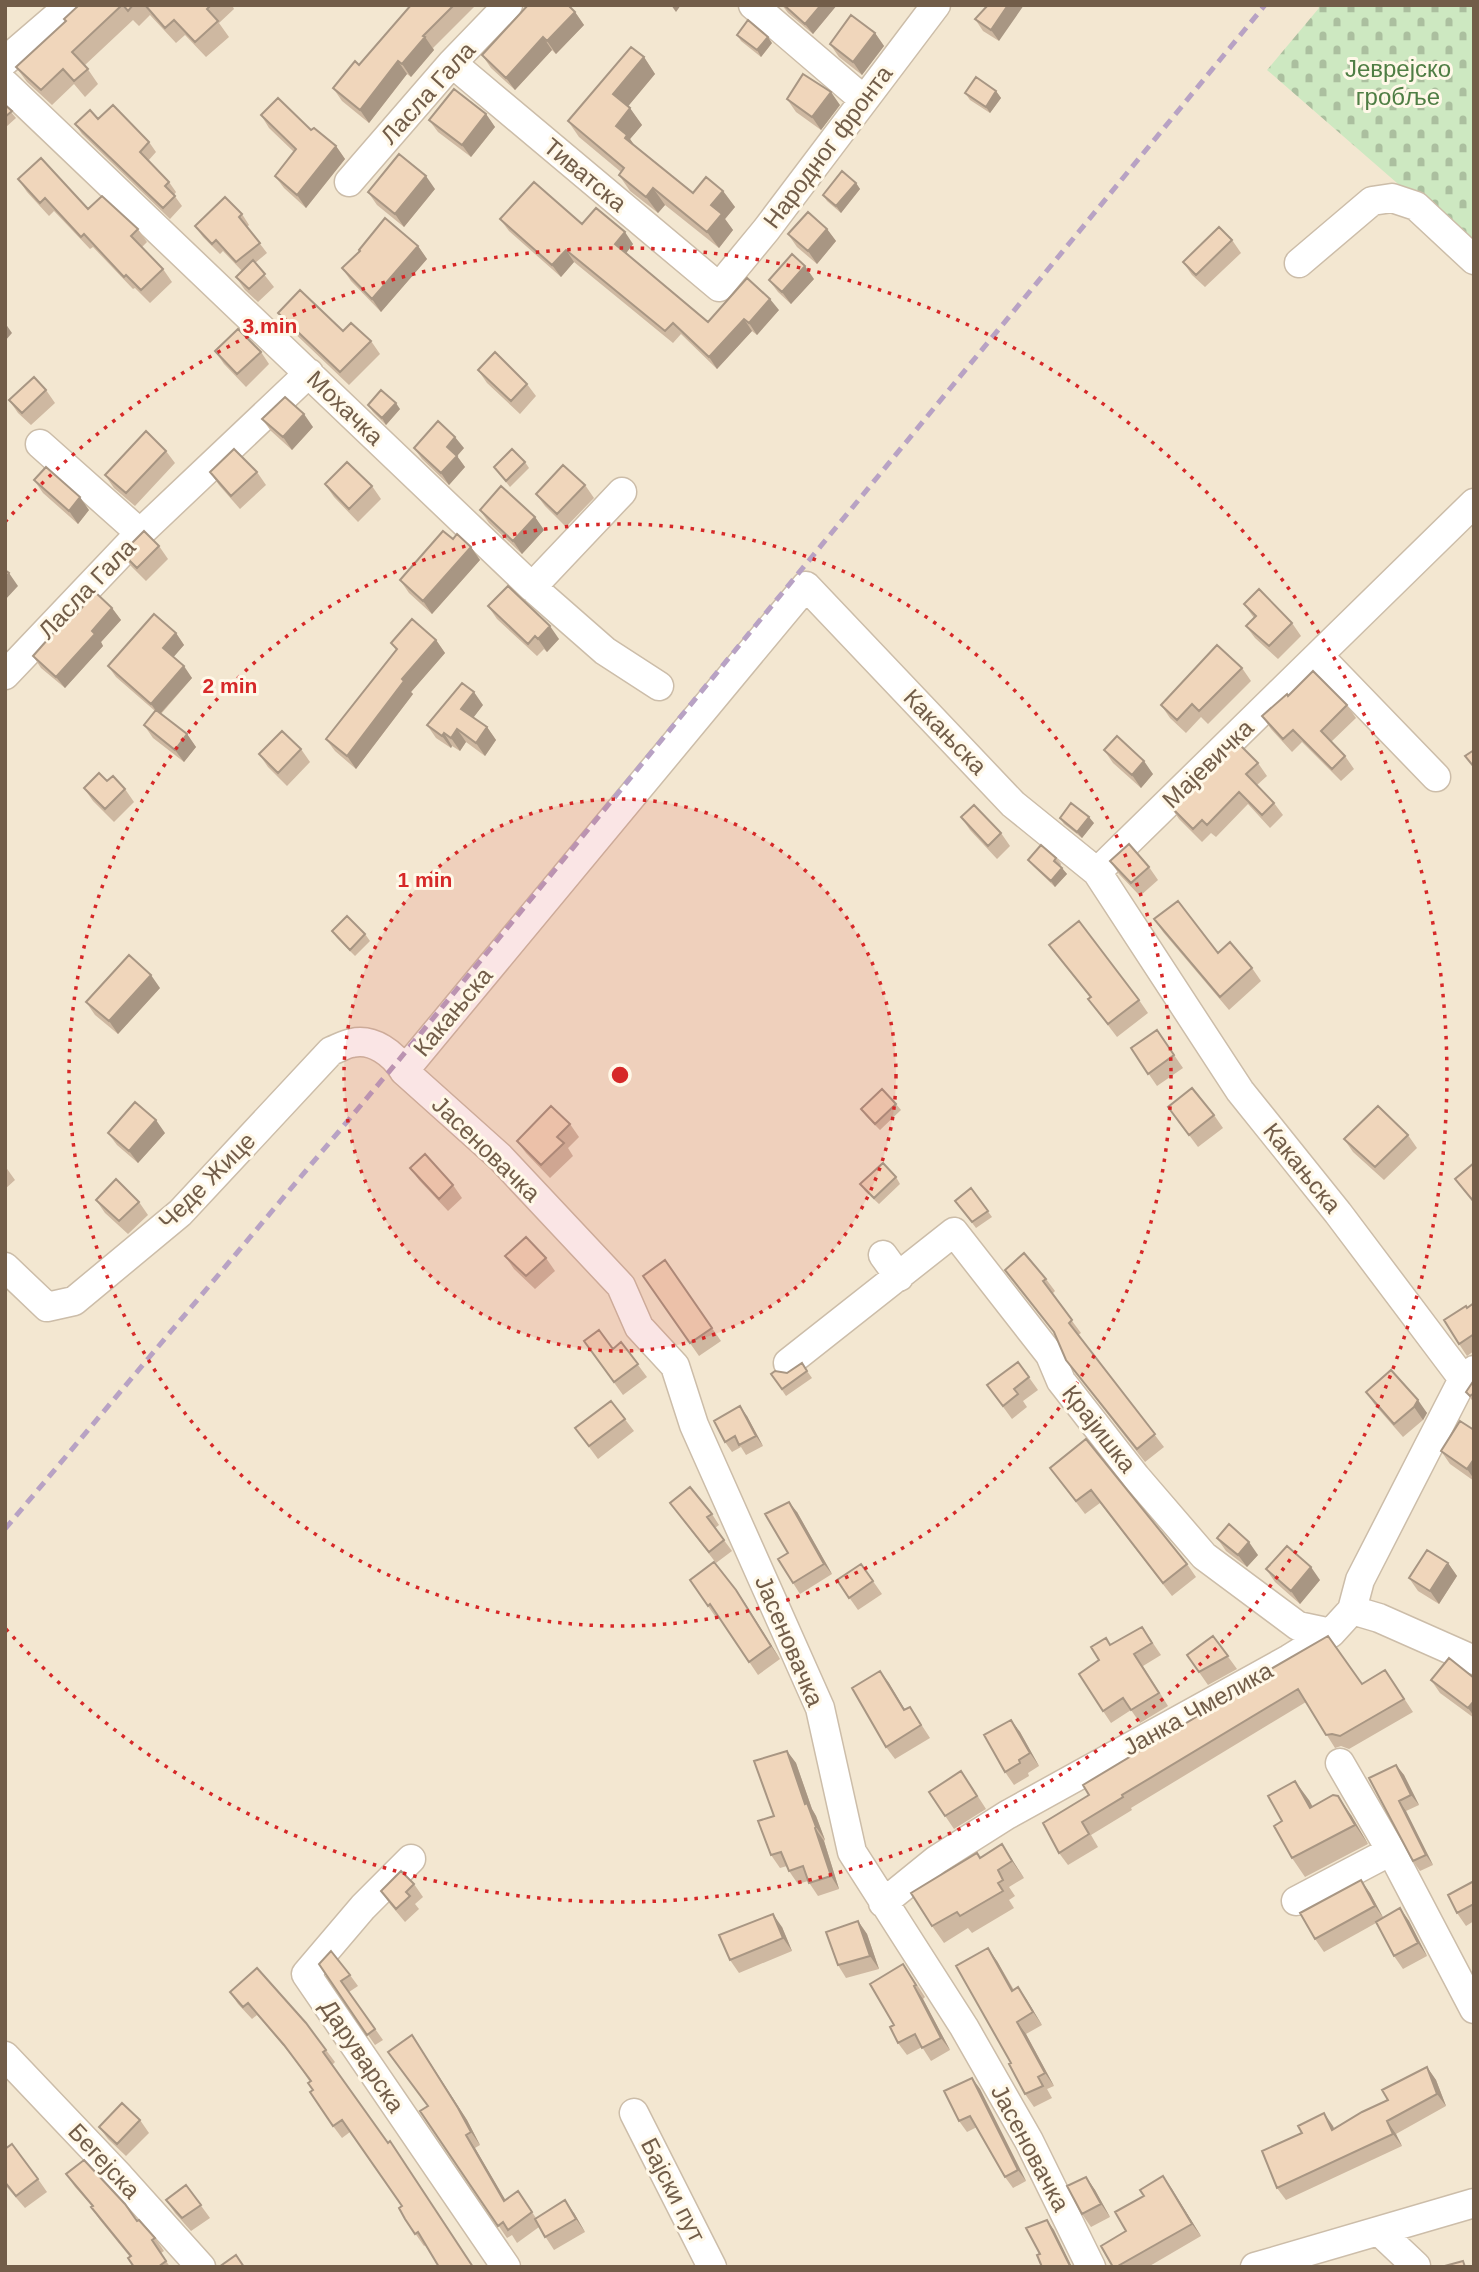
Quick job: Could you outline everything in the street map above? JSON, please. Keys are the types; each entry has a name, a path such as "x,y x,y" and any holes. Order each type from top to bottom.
{"street":[{"path":"5,61 71,5"},
{"name":"Ласла Гала","path":"349,182 452,62 508,5"},
{"path":"753,5 864,100"},
{"name":"Народног фронта","path":"719,287 766,230 936,5"},
{"name":"Тиватска","path":"452,62 719,287"},
{"name":"Мохачка","path":"5,84 532,587 605,651 659,686"},
{"path":"1299,263 1372,201 1392,198 1416,206 1474,260"},
{"name":"Ласла Гала","path":"5,675 140,533 309,373"},
{"name":"Ласла Гала","path":"40,444 140,533"},
{"path":"532,587 622,492"},
{"name":"Мајевичка","path":"1097,872 1474,503"},
{"name":"Какањска","path":"404,1071 806,586 1013,804 1097,872 1240,1091 1469,1375"},
{"path":"1319,656 1436,777"},
{"name":"Чеде Жице","path":"5,1267 47,1307 74,1301 180,1213 331,1051 353,1042 369,1044 384,1050 398,1061 404,1071"},
{"name":"Јасеновачка","path":"404,1071 499,1157 621,1286 639,1327 676,1366 694,1425 820,1708 852,1852 978,2050 1030,2141 1091,2267"},
{"name":"Крајишка","path":"788,1363 891,1266 954,1232 1050,1354 1061,1381 1136,1477 1203,1556 1298,1626 1331,1633"},
{"name":"Јанка Чмелика","path":"883,1903 936,1860 1007,1815 1277,1666 1331,1633 1352,1611 1360,1580 1469,1375"},
{"path":"1352,1611 1378,1618 1474,1660"},
{"path":"1340,1763 1391,1851 1474,2009"},
{"path":"1296,1901 1391,1851"},
{"name":"Даруварска","path":"411,1859 363,1907 306,1974 506,2267"},
{"name":"Бегејска","path":"5,2056 201,2267"},
{"name":"Бајски пут","path":"634,2113 712,2267"},
{"path":"1255,2267 1474,2203"},
{"path":"1416,2266 1418,2220"},
{"path":"1379,2231 1416,2266"}],"shaded area":[{"path":"5,5 1474,5 1474,2267 5,2267"}],"green space":[{"name":"Јеврејско гробље","path":"1317,5 1474,5 1474,250 1267,70 1319,8"}],"building":[{"path":"79,5 122,5 72,52 88,69 74,81 63,69 41,90 16,67 66,21 64,19"},
{"path":"145,5 211,5 207,9 218,21 195,42 174,20 165,28"},
{"path":"411,5 454,5 423,36 425,37 402,64 398,61 360,110 333,88 355,61 359,65"},
{"path":"528,5 568,5 575,12 547,41 543,37 506,78 482,55"},
{"path":"784,5 821,5 805,24"},
{"path":"988,5 1008,5 991,30 975,19"},
{"path":"851,15 875,33 853,62 830,44"},
{"path":"748,20 768,37 757,50 737,35"},
{"path":"631,47 644,57 613,94 630,108 616,126 627,135 625,138 693,193 706,177 723,191 711,205 722,214 707,232 653,188 646,197 619,175 624,168 568,121"},
{"path":"803,74 831,92 812,117 787,99"},
{"path":"976,77 996,91 986,107 965,93"},
{"path":"454,89 486,114 462,145 429,120"},
{"path":"278,98 311,130 314,128 336,146 297,195 275,176 296,149 261,115"},
{"path":"5,105 12,111 5,117"},
{"path":"113,105 149,142 140,152 169,182 165,186 175,196 163,208 75,124 90,110 98,119"},
{"path":"399,154 426,176 395,214 368,192"},
{"path":"41,158 88,209 102,196 138,229 131,236 163,269 141,290 126,275 124,277 84,234 81,237 45,198 40,203 18,179"},
{"path":"842,171 856,183 836,206 823,195"},
{"path":"534,182 582,224 596,208 625,232 615,244 708,322 747,278 770,299 749,323 744,319 709,357 673,323 665,331 566,250 552,265 500,219"},
{"path":"225,197 242,214 239,217 260,243 236,262 216,240 212,244 195,226"},
{"path":"808,212 827,229 808,251 788,234"},
{"path":"385,218 418,246 372,299 342,268 360,251"},
{"path":"1219,227 1232,240 1196,275 1183,262"},
{"path":"792,254 805,266 782,292 769,280"},
{"path":"253,260 265,274 249,289 236,277"},
{"path":"300,290 343,331 351,323 371,341 340,372 278,313"},
{"path":"238,329 261,352 237,374 215,351"},
{"path":"495,352 527,384 511,401 478,370"},
{"path":"34,377 46,390 22,413 9,400"},
{"path":"381,390 396,403 382,418 368,405"},
{"path":"285,397 304,414 283,437 262,419"},
{"path":"438,421 455,437 447,447 457,456 441,473 414,448"},
{"path":"146,431 166,451 126,493 105,475"},
{"path":"234,449 257,472 231,496 210,472"},
{"path":"512,449 525,462 506,481 494,467"},
{"path":"347,462 372,486 349,509 325,484"},
{"path":"563,465 585,485 557,514 536,494"},
{"path":"46,467 80,497 69,511 34,480"},
{"path":"501,486 535,517 513,541 480,510"},
{"path":"144,531 159,546 137,568 122,553"},
{"path":"443,531 453,539 457,534 471,547 423,601 400,580"},
{"path":"508,586 550,626 538,639 535,636 528,644 488,606"},
{"path":"1259,589 1292,623 1269,646 1246,626 1256,616 1244,604"},
{"path":"95,592 112,608 92,631 95,634 56,677 33,656 71,613 75,616"},
{"path":"154,614 176,633 163,648 184,666 151,704 108,666"},
{"path":"412,619 436,640 402,679 404,681 347,756 326,739 397,649 391,643"},
{"path":"1217,645 1242,668 1199,711 1192,704 1177,720 1161,705"},
{"path":"1313,671 1347,705 1321,731 1345,756 1332,769 1293,730 1283,739 1262,716 1287,694 1288,696"},
{"path":"462,683 474,692 461,709 487,727 476,743 457,729 451,738 444,733 442,736 427,725"},
{"path":"156,710 187,734 175,750 144,725"},
{"path":"282,731 301,749 278,773 259,754"},
{"path":"1117,736 1144,761 1132,775 1104,750"},
{"path":"1234,739 1258,763 1246,774 1274,803 1262,815 1239,792 1207,825 1202,820 1193,829 1170,806"},
{"path":"1474,750 1474,767 1465,756"},
{"path":"99,773 107,781 113,776 125,789 105,809 84,788"},
{"path":"1071,803 1089,817 1077,832 1060,818"},
{"path":"974,805 1001,833 988,846 961,817"},
{"path":"1129,844 1149,867 1131,883 1110,861"},
{"path":"1041,845 1056,858 1054,861 1062,868 1051,881 1028,860"},
{"path":"1178,901 1218,953 1230,942 1252,968 1220,997 1154,919"},
{"path":"347,916 365,934 350,950 332,931"},
{"path":"1079,921 1139,1000 1108,1024 1088,999 1091,997 1049,945"},
{"path":"129,955 151,975 109,1021 86,1002"},
{"path":"1157,1030 1174,1055 1148,1074 1131,1048"},
{"path":"1192,1088 1214,1115 1189,1135 1168,1107"},
{"path":"882,1089 896,1104 875,1124 861,1109"},
{"path":"135,1102 156,1120 129,1151 108,1133"},
{"path":"551,1106 570,1124 557,1137 564,1143 541,1165 517,1141"},
{"path":"1378,1106 1408,1135 1375,1167 1344,1139"},
{"path":"425,1154 453,1185 439,1199 410,1168"},
{"path":"883,1163 896,1177 874,1198 860,1184"},
{"path":"1474,1163 1474,1202 1455,1179"},
{"path":"116,1179 139,1202 119,1221 96,1200"},
{"path":"971,1188 988,1211 972,1222 955,1201"},
{"path":"526,1237 546,1258 526,1276 505,1256"},
{"path":"1024,1253 1046,1279 1043,1281 1072,1320 1069,1323 1155,1434 1137,1449 1066,1360 1054,1332 1005,1270"},
{"path":"665,1260 712,1328 690,1343 643,1276"},
{"path":"1474,1303 1474,1334 1459,1344 1444,1320"},
{"path":"599,1330 613,1349 621,1342 638,1364 614,1382 584,1341"},
{"path":"1018,1362 1029,1377 1014,1389 1018,1394 1003,1406 987,1385"},
{"path":"802,1363 807,1371 782,1389 771,1374 775,1371 787,1373"},
{"path":"1391,1370 1418,1400 1414,1407 1394,1424 1366,1392"},
{"path":"1474,1380 1474,1393 1470,1396 1466,1392"},
{"path":"611,1401 625,1419 589,1446 575,1428"},
{"path":"740,1406 756,1436 739,1445 735,1436 725,1442 714,1421"},
{"path":"1460,1421 1474,1430 1474,1459 1467,1469 1441,1451"},
{"path":"1086,1439 1187,1564 1163,1583 1091,1490 1076,1501 1050,1468"},
{"path":"690,1487 712,1514 707,1517 724,1540 709,1552 670,1503"},
{"path":"789,1502 824,1564 793,1583 778,1559 788,1553 765,1514"},
{"path":"1229,1524 1249,1542 1238,1555 1217,1538"},
{"path":"1287,1546 1311,1567 1291,1591 1266,1569"},
{"path":"1427,1550 1448,1563 1430,1591 1409,1578"},
{"path":"714,1562 736,1590 771,1646 749,1662 710,1604 708,1606 690,1580"},
{"path":"861,1564 873,1581 849,1598 837,1580"},
{"path":"1142,1627 1152,1643 1134,1654 1159,1693 1131,1710 1123,1698 1103,1711 1079,1674 1099,1660 1091,1647 1106,1638 1110,1645"},
{"path":"1213,1636 1228,1656 1199,1672 1187,1655"},
{"path":"1328,1636 1362,1684 1385,1670 1404,1699 1340,1736 1326,1735 1298,1689 1082,1822 1089,1834 1059,1853 1043,1823 1089,1795 1083,1785 1196,1717 1194,1715 1219,1699"},
{"path":"1449,1658 1474,1678 1474,1701 1468,1708 1431,1680"},
{"path":"880,1671 904,1710 910,1707 921,1725 886,1747 852,1688"},
{"path":"1011,1720 1030,1753 1005,1772 984,1735"},
{"path":"787,1751 816,1827 831,1876 809,1883 803,1866 789,1871 781,1852 771,1855 758,1821 774,1816 754,1761"},
{"path":"1396,1765 1411,1795 1399,1801 1426,1855 1413,1861 1369,1778"},
{"path":"961,1771 977,1796 945,1816 929,1792"},
{"path":"1295,1781 1310,1808 1333,1795 1338,1796 1355,1825 1292,1858 1274,1826 1282,1821 1268,1796"},
{"path":"1002,1844 1012,1861 998,1870 1003,1880 998,1883 1003,1891 960,1916 957,1912 932,1926 911,1893 977,1853 980,1858"},
{"path":"401,1871 414,1884 406,1892 410,1896 396,1909 381,1891"},
{"path":"1361,1880 1375,1906 1315,1939 1300,1913"},
{"path":"1474,1881 1474,1904 1457,1913 1448,1895"},
{"path":"1400,1908 1418,1943 1394,1956 1376,1922"},
{"path":"773,1914 783,1938 730,1960 719,1935"},
{"path":"858,1921 870,1956 838,1965 826,1932"},
{"path":"988,1948 1012,1991 1018,1987 1033,2012 1017,2022 1045,2073 1038,2077 1043,2086 1025,2094 1009,2064 1011,2063 956,1966"},
{"path":"331,1951 350,1975 341,1981 375,2029 367,2035 319,1964"},
{"path":"903,1964 941,2038 922,2048 915,2034 898,2043 890,2027 894,2025 870,1984"},
{"path":"257,1968 326,2050 323,2052 388,2143 390,2141 473,2267 439,2267 418,2232 415,2234 405,2219 399,2208 402,2206 342,2120 333,2126 310,2092 313,2090 308,2083 311,2081 284,2045 248,2003 243,2007 230,1992"},
{"path":"412,2035 458,2108 471,2132 466,2135 504,2201 518,2191 532,2212 508,2230 503,2222 498,2226 420,2111 428,2106 388,2052"},
{"path":"1427,2067 1437,2094 1387,2121 1393,2134 1277,2188 1262,2151 1302,2133 1298,2126 1324,2113 1332,2130 1388,2100 1382,2090"},
{"path":"972,2078 1018,2170 1005,2177 970,2116 959,2121 944,2091"},
{"path":"122,2103 140,2120 117,2144 99,2127"},
{"path":"12,2144 38,2179 16,2196 5,2182 5,2149"},
{"path":"84,2160 155,2238 152,2240 166,2261 158,2267 134,2267 128,2258 131,2256 66,2174"},
{"path":"1163,2176 1192,2224 1113,2267 1101,2246 1126,2231 1115,2212 1144,2196 1140,2190"},
{"path":"1086,2177 1101,2204 1082,2214 1067,2186"},
{"path":"186,2185 201,2205 182,2218 166,2200"},
{"path":"565,2200 576,2219 545,2237 535,2219"},
{"path":"1047,2220 1071,2267 1042,2267 1037,2255 1040,2254 1026,2228"},
{"path":"236,2255 244,2267 219,2267"},
{"path":"1463,2261 1465,2267 1441,2267"}],"railway":[{"path":"5,1529 398,1061 1265,5"}]}
